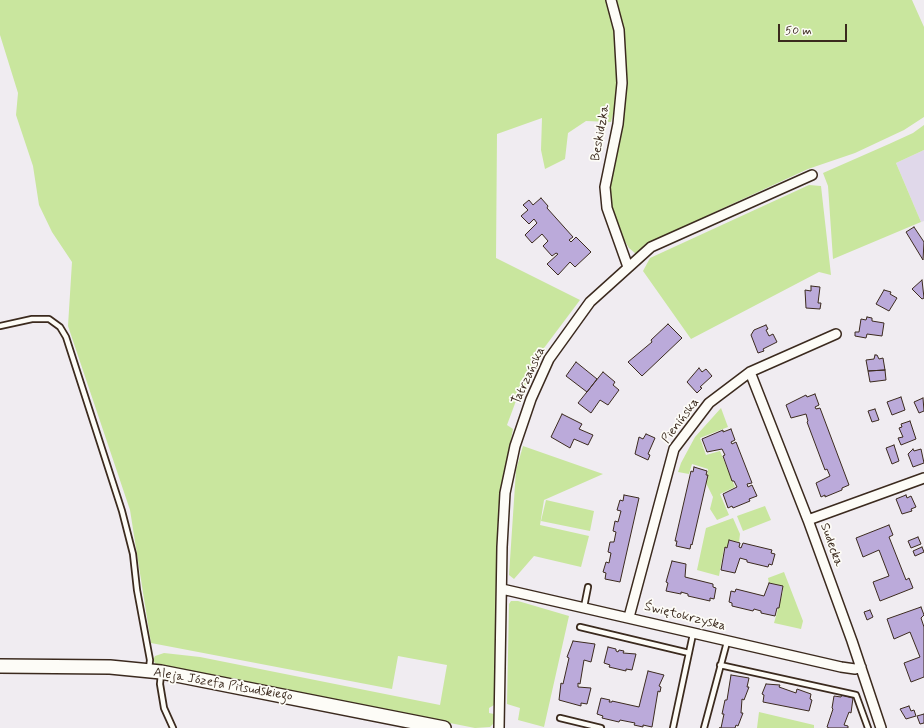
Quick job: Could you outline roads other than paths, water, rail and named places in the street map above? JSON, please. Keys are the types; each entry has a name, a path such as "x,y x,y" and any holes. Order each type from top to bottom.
{"main road":[{"name":"Aleja Józefa Piłsudskiego","path":"0,666 110,667 155,672 444,728"}],"street":[{"name":"Beskidzka","path":"611,0 619,30 622,83 618,124 605,187 607,208 628,267"},
{"name":"Tatrzańska","path":"498,728 503,520 507,477 515,446 531,399 549,359 590,302 651,247 812,175"},
{"name":"Pienińska","path":"629,617 674,448 709,403 750,372 836,334"},
{"name":"Sudecka","path":"750,372 808,520 861,667 881,728"},
{"path":"808,520 924,478"},
{"name":"Świętokrzyska","path":"502,589 841,667 855,669 861,667"}],"lane":[{"path":"0,326 32,319 49,319 60,327 66,337 122,511 133,554 137,590 150,660 155,672 164,708 172,728"},
{"path":"584,607 588,587"},
{"path":"580,628 689,653"},
{"path":"673,728 693,634"},
{"path":"704,728 727,642"},
{"path":"720,665 856,695 868,728"},
{"path":"560,718 601,728"}]}
